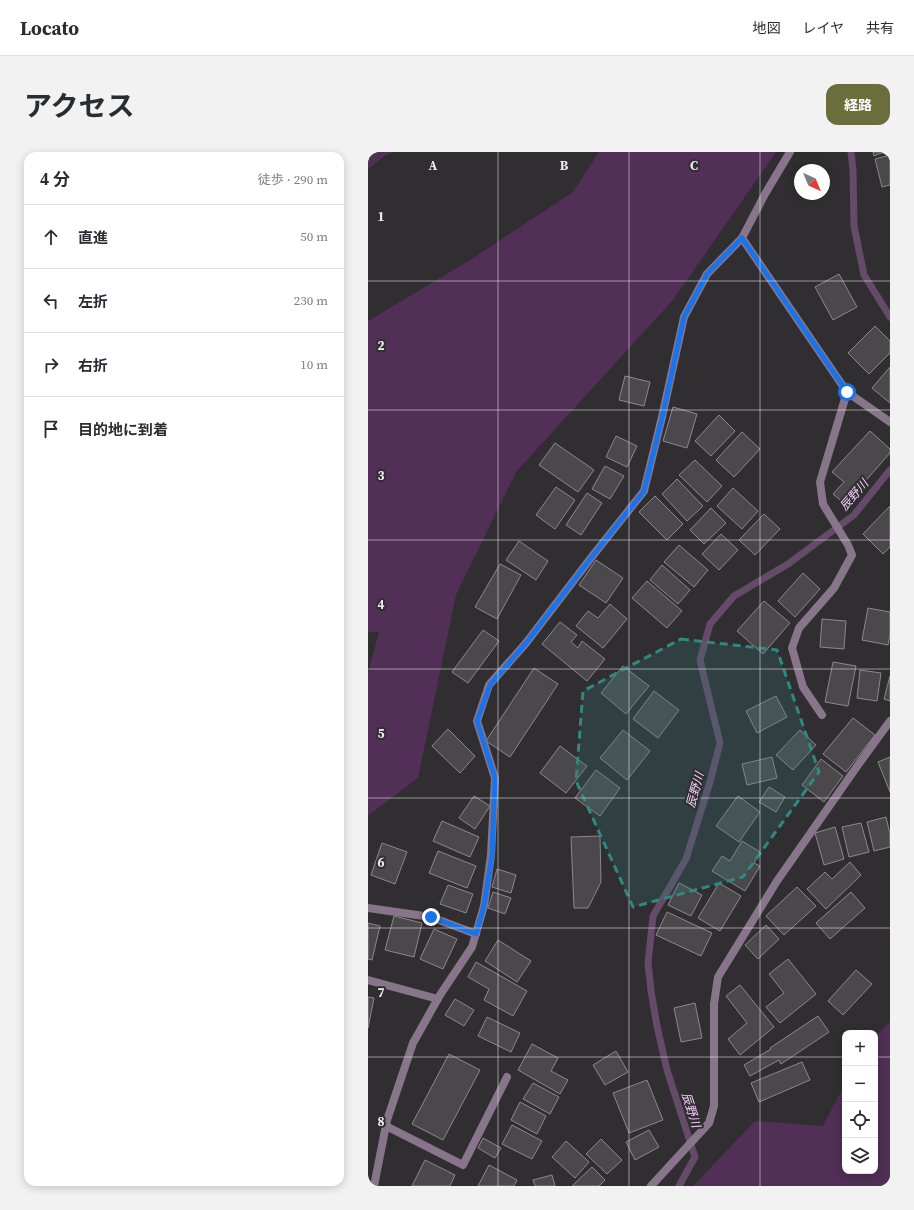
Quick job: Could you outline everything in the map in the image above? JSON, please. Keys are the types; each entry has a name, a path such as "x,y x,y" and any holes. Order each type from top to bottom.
{"street":[{"path":"374,1186 386,1126 413,1043 438,999 472,947 484,906 492,855 495,778 477,721 490,685 526,643 644,491 684,317 707,274 742,238 765,194 790,152"},
{"path":"742,238 847,392 890,422"},
{"path":"822,715 803,687 792,648 799,628 834,588 852,556 848,545 823,504 820,482 847,392"},
{"path":"651,1186 709,1122 714,1106 714,1004 718,977 777,881 844,784 890,722"},
{"path":"368,908 431,917 476,934"},
{"path":"368,980 438,999"},
{"path":"386,1126 463,1165 508,1076"}],"highlighted area":[{"path":"681,639 777,650 819,772 743,877 633,907 576,781 583,691"}],"shaded area":[{"path":"368,152 394,152 386,155 368,169"},
{"path":"599,152 776,152 673,300 516,472 456,595 418,778 368,815 368,673 379,632 368,632 368,321 475,257 573,192"},
{"path":"890,1022 890,1186 693,1186 755,1121 823,1126 842,1090 842,1174 878,1174 878,1033"}],"building":[{"path":"873,152 884,152 874,156"},
{"path":"890,155 890,185 882,187 875,159"},
{"path":"839,274 857,307 833,320 815,287"},
{"path":"875,326 890,341 890,353 869,374 848,353"},
{"path":"890,367 890,403 872,388"},
{"path":"625,376 650,382 644,406 619,400"},
{"path":"673,407 697,414 687,448 663,441"},
{"path":"719,415 735,431 711,456 695,441"},
{"path":"870,431 890,449 890,453 845,504 833,494 844,482 832,472"},
{"path":"742,432 760,449 734,477 716,460"},
{"path":"616,436 637,446 627,467 606,457"},
{"path":"555,443 594,470 578,492 539,465"},
{"path":"695,460 722,486 707,502 679,475"},
{"path":"605,466 624,476 610,499 592,489"},
{"path":"677,479 703,506 687,521 662,494"},
{"path":"556,487 575,500 555,529 536,515"},
{"path":"733,488 758,511 742,529 717,506"},
{"path":"587,493 602,503 581,535 566,525"},
{"path":"655,496 683,524 667,540 639,512"},
{"path":"890,506 890,547 883,554 863,534"},
{"path":"711,508 726,523 704,544 690,530"},
{"path":"764,514 780,529 755,555 739,540"},
{"path":"721,534 738,550 719,570 702,554"},
{"path":"519,541 548,561 536,580 506,560"},
{"path":"679,545 708,570 694,587 664,562"},
{"path":"596,560 623,578 606,603 579,585"},
{"path":"500,564 521,575 497,619 475,607"},
{"path":"662,565 690,590 678,604 650,580"},
{"path":"803,573 820,589 795,617 778,601"},
{"path":"647,581 682,611 667,628 632,598"},
{"path":"764,601 790,623 763,654 737,631"},
{"path":"610,604 627,619 603,648 576,626 588,611 598,618"},
{"path":"868,608 890,612 890,634 888,645 862,640"},
{"path":"822,619 846,621 844,649 820,647"},
{"path":"560,622 577,635 571,642 578,648 582,641 605,659 587,681 542,644"},
{"path":"483,630 499,641 468,683 452,672"},
{"path":"833,662 856,666 848,706 825,702"},
{"path":"623,666 649,686 626,714 601,693"},
{"path":"534,668 558,684 510,757 486,741"},
{"path":"860,670 881,673 877,701 857,698"},
{"path":"890,676 890,701 884,699"},
{"path":"654,691 679,710 658,738 633,719"},
{"path":"776,696 787,717 757,733 746,711"},
{"path":"853,718 875,735 846,772 823,754"},
{"path":"448,729 475,756 460,773 432,746"},
{"path":"623,730 650,751 627,780 600,758"},
{"path":"800,730 816,745 793,770 776,755"},
{"path":"560,746 587,766 566,793 540,773"},
{"path":"772,757 777,778 747,785 742,764"},
{"path":"890,757 890,792 878,762"},
{"path":"821,759 843,776 824,802 802,785"},
{"path":"596,770 620,788 600,816 575,798"},
{"path":"769,787 785,797 776,812 759,802"},
{"path":"474,796 490,806 475,829 459,818"},
{"path":"738,796 760,812 739,842 716,826"},
{"path":"886,817 890,834 890,847 874,851 867,822"},
{"path":"442,821 479,837 470,857 433,841"},
{"path":"861,823 869,852 849,857 842,827"},
{"path":"835,827 844,859 824,865 815,833"},
{"path":"600,836 601,882 588,908 574,908 571,837"},
{"path":"742,841 760,852 754,863 760,866 745,891 712,871 722,856 730,861"},
{"path":"382,843 407,852 395,884 371,875"},
{"path":"438,851 476,866 467,888 429,873"},
{"path":"850,862 861,875 826,909 807,889 825,872 832,879"},
{"path":"497,869 516,875 511,893 492,887"},
{"path":"679,883 702,895 691,916 668,905"},
{"path":"719,883 741,896 720,931 698,918"},
{"path":"448,885 473,894 466,913 440,904"},
{"path":"797,887 816,906 784,935 766,916"},
{"path":"493,892 511,898 505,914 488,908"},
{"path":"851,892 865,908 830,939 816,923"},
{"path":"667,912 712,933 701,956 656,935"},
{"path":"394,916 422,923 414,957 385,950"},
{"path":"368,923 380,926 372,960 368,959"},
{"path":"766,925 779,939 758,959 745,945"},
{"path":"434,929 457,939 443,969 420,959"},
{"path":"498,940 531,961 517,982 485,961"},
{"path":"788,959 816,994 780,1023 766,1007 784,993 769,974"},
{"path":"476,962 527,991 513,1016 484,1000 489,989 468,977"},
{"path":"856,970 872,984 843,1015 828,1001"},
{"path":"740,985 774,1027 740,1055 728,1039 747,1023 726,996"},
{"path":"368,997 374,998 368,1028"},
{"path":"455,999 474,1010 464,1026 445,1015"},
{"path":"695,1003 702,1038 681,1042 674,1008"},
{"path":"818,1016 829,1032 781,1064 779,1060 750,1076 744,1065 771,1049 770,1048"},
{"path":"487,1017 520,1033 511,1052 478,1036"},
{"path":"532,1044 558,1058 551,1071 568,1080 560,1094 518,1070"},
{"path":"616,1051 628,1072 605,1085 593,1065"},
{"path":"449,1054 480,1070 443,1140 412,1124"},
{"path":"802,1062 810,1080 759,1102 751,1083"},
{"path":"647,1080 663,1120 629,1133 613,1093"},
{"path":"533,1083 559,1097 550,1114 523,1099"},
{"path":"520,1102 546,1116 537,1134 511,1120"},
{"path":"512,1125 542,1141 532,1159 502,1144"},
{"path":"649,1130 659,1147 635,1160 626,1142"},
{"path":"483,1138 501,1148 495,1158 478,1148"},
{"path":"601,1139 622,1160 607,1174 586,1154"},
{"path":"566,1141 589,1162 575,1178 552,1157"},
{"path":"425,1160 455,1175 450,1186 412,1186"},
{"path":"489,1165 517,1180 514,1186 478,1186"},
{"path":"592,1167 605,1180 599,1186 572,1186"},
{"path":"552,1175 555,1186 535,1186 533,1180"}],"waterway":[{"name":"辰野川","path":"851,152 853,170 854,226 864,275 890,317"},
{"name":"辰野川","path":"679,1186 695,1157 667,1070 657,1026 648,963 653,916 686,859 710,782 720,743 700,660 710,624 734,596 788,564 854,515 890,470"}],"route":[{"path":"431,917 476,934 484,906 492,855 495,778 477,721 490,685 526,643 644,491 684,317 707,274 742,238 847,392"}]}
